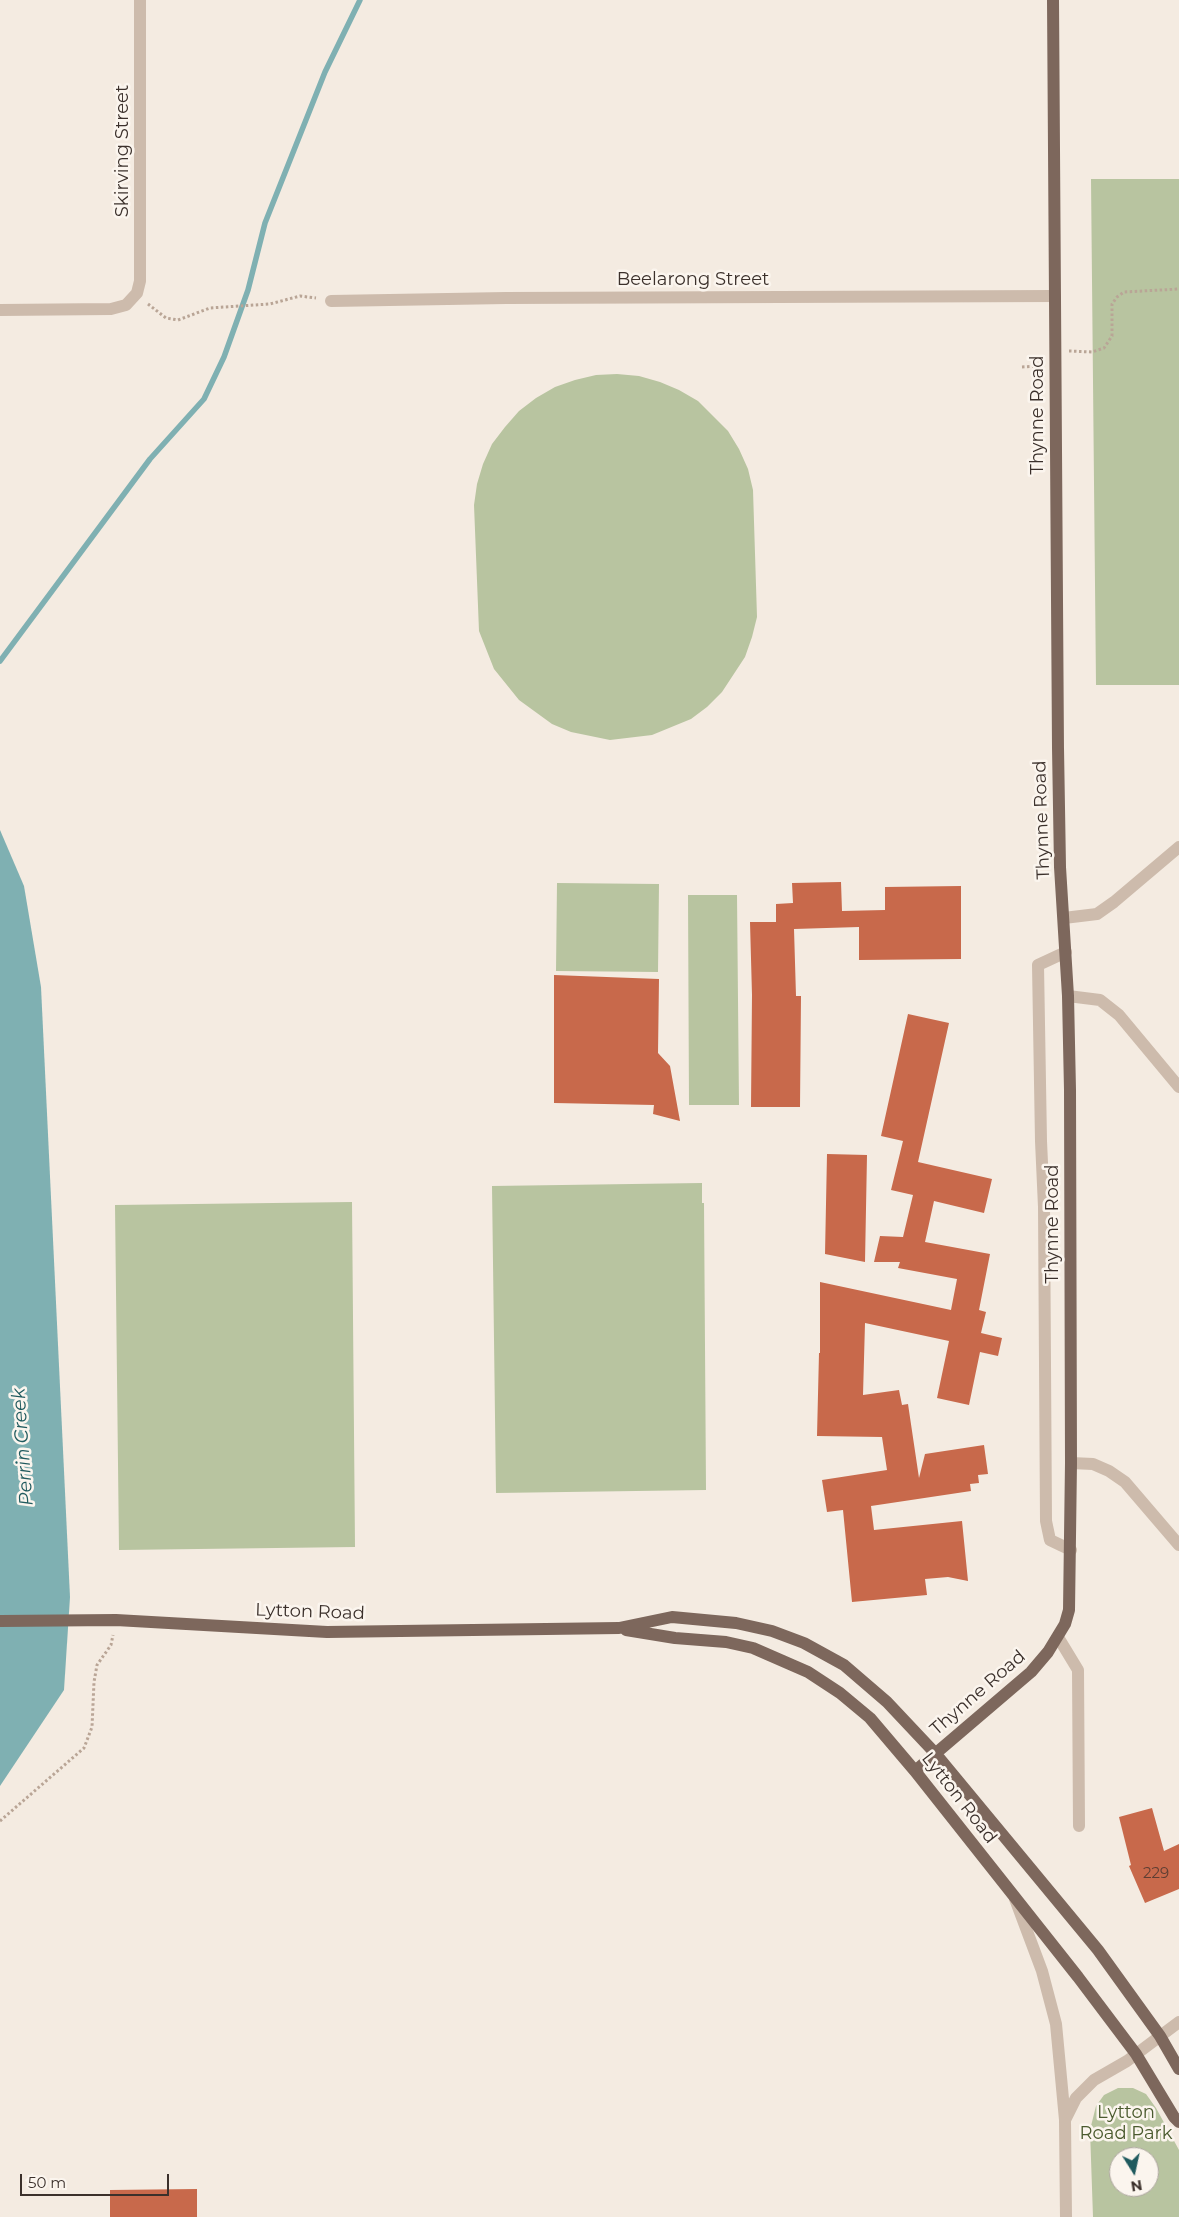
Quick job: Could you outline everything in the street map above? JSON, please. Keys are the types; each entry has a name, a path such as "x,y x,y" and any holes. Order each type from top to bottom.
{"main road":[{"name":"Thynne Road","path":"915,1771 1031,1672 1048,1652 1066,1624 1069,1610 1071,1463 1068,996 1060,867 1058,748 1053,0"},
{"name":"Lytton Road","path":"0,1621 116,1620 326,1632 619,1628 672,1617 736,1622 772,1631 804,1643 844,1665 866,1683 935,1753 1098,1950 1160,2036 1179,2069"},
{"name":"Lytton Road","path":"619,1628 674,1638 726,1642 753,1648 808,1672 840,1693 870,1718 915,1771 1136,2054 1174,2117 1179,2122"}],"street":[{"name":"Skirving Street","path":"132,299 137,293 140,281 140,0"},
{"name":"Beelarong Street","path":"331,301 516,298 1055,296"},
{"path":"0,310 111,309 126,306 132,299"},
{"path":"1064,918 1096,914 1114,902 1179,847"},
{"path":"1066,952 1038,965 1044,1216 1046,1521 1050,1540 1071,1550"},
{"path":"1068,996 1100,1000 1118,1015 1179,1087"},
{"path":"1071,1463 1093,1464 1109,1471 1125,1482 1179,1545"},
{"path":"1058,1636 1078,1670 1079,1826"},
{"path":"1015,1898 1042,1971 1056,2024 1065,2120 1066,2217"},
{"path":"1065,2120 1076,2098 1094,2080 1136,2054 1179,2022"}],"path":[{"path":"1090,352 1104,348 1112,336 1112,304 1124,292 1179,289"},
{"path":"132,299 150,304 166,318 178,320 210,308 255,306 300,296 331,301"},
{"path":"0,1821 84,1748 92,1727 94,1682 97,1665 111,1645 116,1620"}],"green space":[{"path":"1091,179 1179,179 1179,685 1096,685"},
{"path":"596,375 639,376 660,382 698,401 728,431 739,449 748,469 753,490 757,617 745,657 722,692 707,707 691,719 652,735 610,740 571,732 552,724 519,700 494,669 479,631 474,505 477,484 492,444 519,411 555,387"},
{"path":"557,883 659,884 658,972 556,971"},
{"path":"688,895 737,895 739,1105 689,1105"},
{"path":"702,1183 702,1203 704,1203 706,1490 496,1493 492,1186"},
{"path":"352,1202 355,1547 119,1550 115,1205"},
{"name":"Lytton Road Park","path":"1118,2088 1133,2088 1146,2094 1156,2108 1179,2150 1179,2217 1093,2217 1090,2130 1096,2106 1104,2095"}],"water":[{"name":"Perrin Creek","path":"0,830 24,886 41,987 70,1597 64,1690 0,1786"}],"building":[{"path":"841,882 842,911 885,910 885,887 961,886 961,959 859,960 859,927 794,929 796,996 801,996 800,1107 751,1107 752,995 750,922 776,922 776,904 793,903 792,883"},
{"path":"554,975 659,979 658,1053 670,1066 680,1121 653,1114 654,1105 554,1103"},
{"path":"908,1014 949,1023 918,1162 992,1179 984,1213 934,1201 925,1242 990,1254 979,1310 986,1312 981,1333 1002,1338 998,1356 980,1352 969,1405 937,1398 949,1341 865,1323 863,1395 899,1390 902,1405 908,1404 919,1478 925,1454 984,1445 988,1474 978,1475 979,1483 970,1484 971,1491 871,1506 874,1530 962,1521 968,1581 948,1577 925,1579 927,1595 852,1602 843,1510 827,1512 822,1480 887,1470 882,1437 817,1436 820,1282 951,1310 957,1279 898,1268 900,1262 874,1262 880,1236 903,1237 913,1195 891,1190 903,1141 881,1136"},
{"path":"827,1154 867,1155 865,1262 825,1254"},
{"path":"1152,1808 1164,1851 1179,1844 1179,1889 1145,1903 1129,1866 1131,1865 1119,1817"},
{"path":"197,2189 197,2217 110,2217 110,2190"}],"waterway":[{"path":"0,661 150,459 204,399 224,357 248,290 265,223 325,72 360,0"}]}
